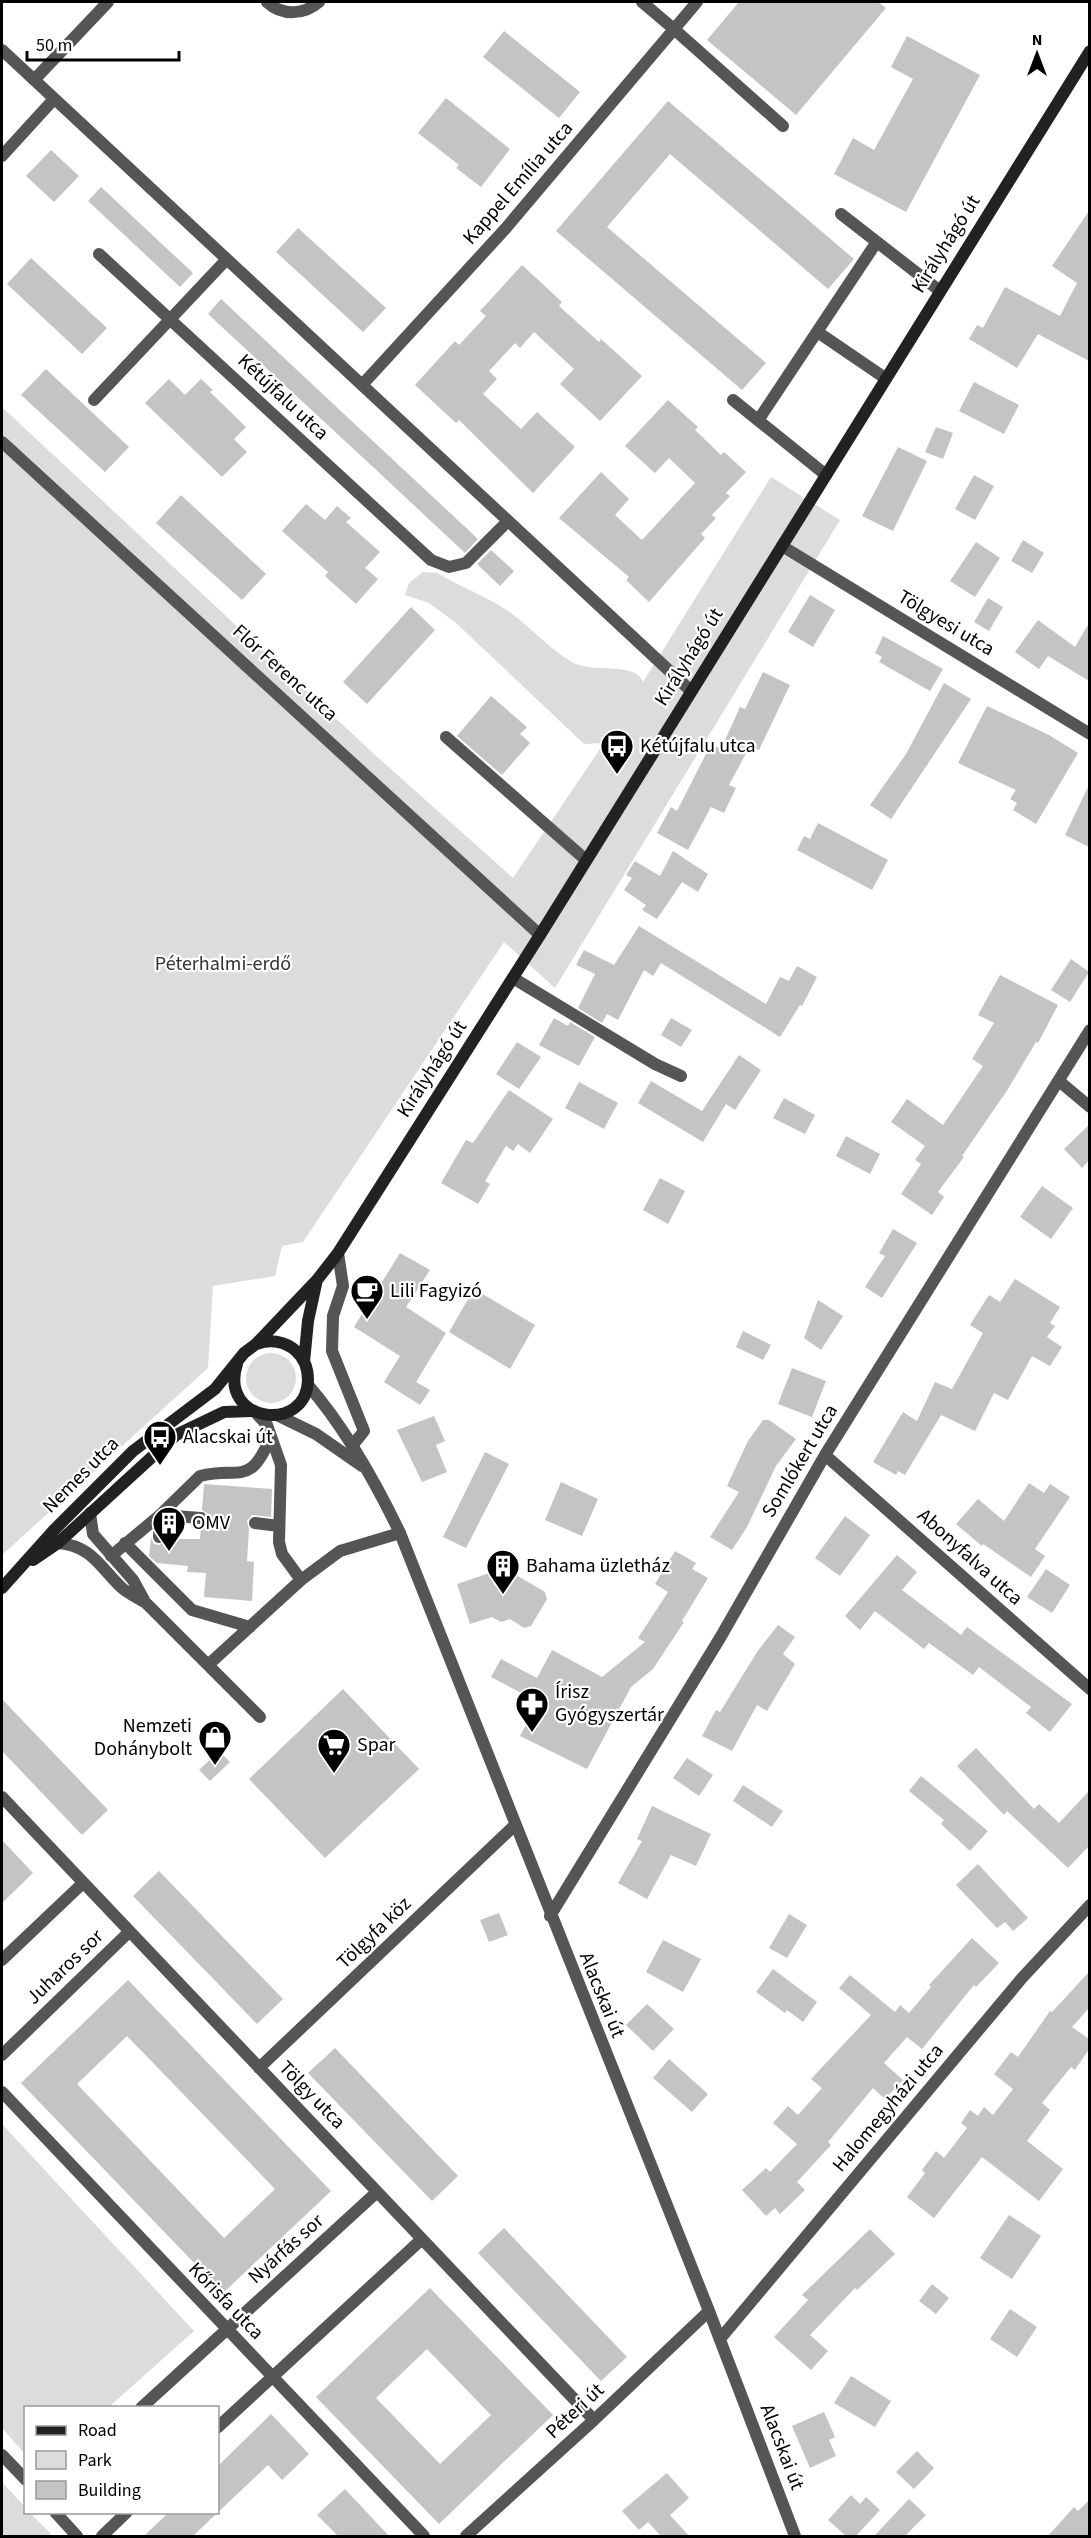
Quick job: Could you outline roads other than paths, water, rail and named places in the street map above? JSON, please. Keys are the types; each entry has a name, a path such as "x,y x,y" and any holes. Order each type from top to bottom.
{"street":[{"path":"34,80 108,2"},
{"path":"267,2 274,9 289,12 304,11 319,2"},
{"path":"642,2 783,126"},
{"name":"Kappel Emília utca","path":"362,385 506,228 698,2"},
{"path":"2,50 691,691"},
{"name":"Királyhágó út","path":"240,1358 317,1280 338,1253 513,978 1089,51"},
{"path":"2,156 54,99"},
{"path":"841,214 940,291"},
{"path":"759,419 819,333 876,243"},
{"name":"Kétújfalu utca","path":"99,254 431,560 448,567 466,563 508,521"},
{"path":"94,400 227,259"},
{"path":"819,333 885,378"},
{"path":"733,400 826,475"},
{"name":"Flór Ferenc utca","path":"2,442 540,934"},
{"name":"Tölgyesi utca","path":"782,546 1089,734"},
{"path":"446,737 586,860"},
{"path":"513,978 655,1064 681,1076"},
{"name":"Somlókert utca","path":"550,1916 720,1638 825,1455 1089,1030"},
{"path":"1059,1081 1089,1107"},
{"path":"338,1253 343,1286 333,1316 332,1351 364,1431 352,1446"},
{"name":"Királyhágó út","path":"304,1362 308,1321 317,1280"},
{"path":"256,1344 269,1341 283,1344 296,1351 304,1362"},
{"path":"240,1358 235,1370 234,1384 242,1402 267,1425 281,1465 279,1526 282,1554 301,1580"},
{"name":"Nemes utca","path":"2,1588 133,1450 216,1389 240,1358"},
{"name":"Alacskai út","path":"304,1362 308,1384 367,1470 400,1533 550,1916 709,2311 795,2536"},
{"path":"277,1415 295,1407 303,1397 308,1384"},
{"name":"Nemes utca","path":"16,1571 58,1543 183,1430 224,1412 277,1415"},
{"name":"Alacskai út","path":"277,1415 316,1434 367,1470"},
{"path":"111,1556 160,1515 200,1476 233,1480 260,1460 271,1436"},
{"name":"Abonyfalva utca","path":"825,1455 1089,1689"},
{"path":"90,1514 93,1534 133,1580 146,1603"},
{"path":"160,1515 201,1518"},
{"path":"159,1537 160,1515"},
{"path":"255,1523 279,1526"},
{"path":"207,1665 301,1580 340,1551 400,1533"},
{"path":"58,1543 72,1544 88,1551 124,1589 146,1603 260,1717"},
{"path":"125,1543 158,1570 192,1610 250,1626"},
{"name":"Tölgy utca","path":"2,1797 594,2420"},
{"name":"Tölgyfa köz","path":"259,2068 515,1826"},
{"path":"2,1960 83,1883"},
{"name":"Halomegyházi utca","path":"720,2339 1022,1978 1089,1905"},
{"name":"Juharos sor","path":"2,2055 129,1932"},
{"name":"Kőrisfa utca","path":"2,2092 424,2536"},
{"name":"Nyárfás sor","path":"143,2406 377,2192"},
{"path":"219,2426 422,2239"},
{"name":"Péteri út","path":"466,2536 594,2420 709,2311"},
{"path":"2,2455 24,2478"},
{"path":"57,2514 77,2536"},
{"path":"102,2536 125,2514"}],"place":[{"name":"Kétújfalu utca","path":"617,775"},
{"name":"Lili Fagyizó","path":"367,1320"},
{"name":"Alacskai út","path":"160,1466"},
{"name":"OMV","path":"169,1552"},
{"name":"Bahama üzletház","path":"503,1595"},
{"name":"Írisz Gyógyszertár","path":"532,1733"},
{"name":"Nemzeti Dohánybolt","path":"215,1766"},
{"name":"Spar","path":"334,1774"}],"park label":[{"name":"Péterhalmi-erdő","path":"223,964"}]}
